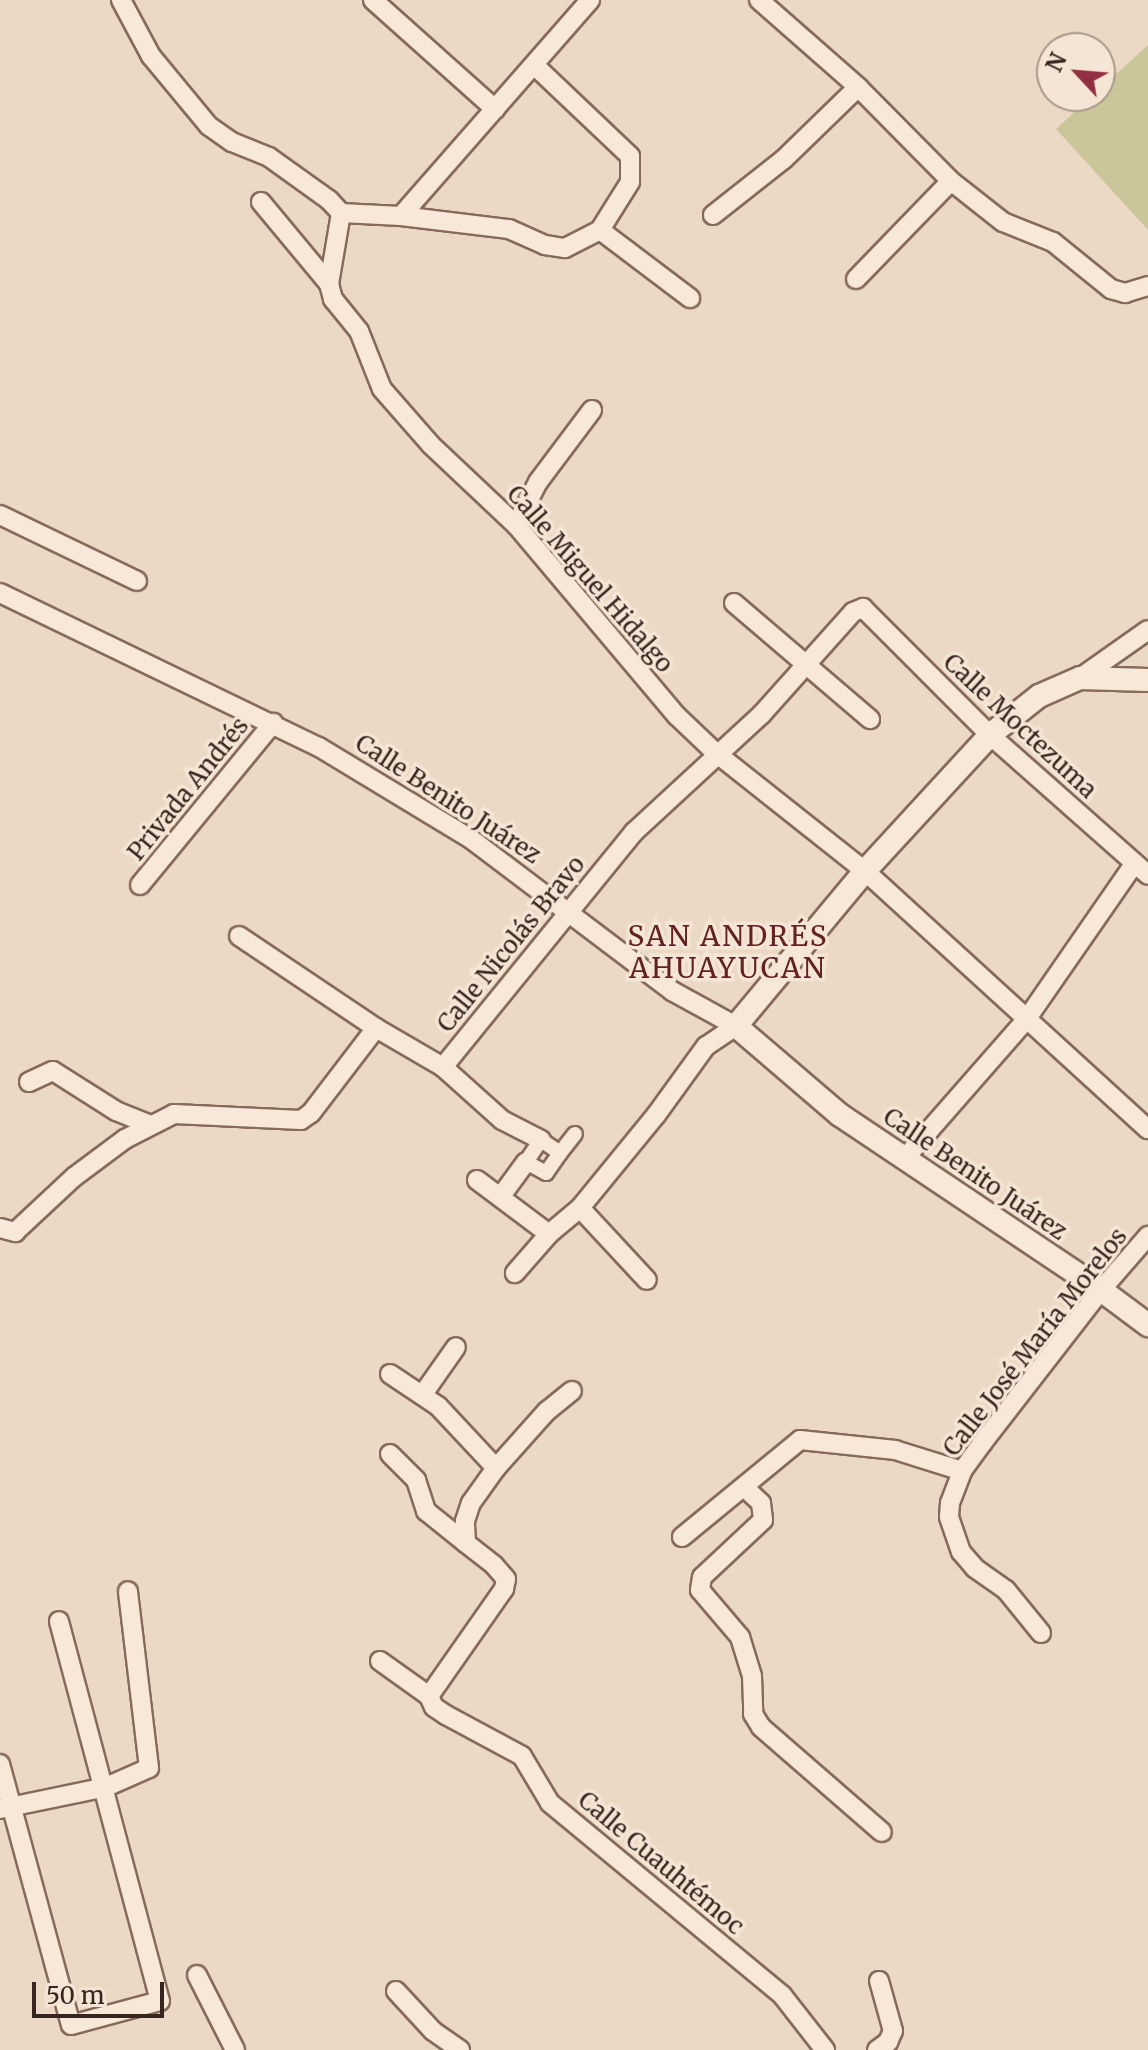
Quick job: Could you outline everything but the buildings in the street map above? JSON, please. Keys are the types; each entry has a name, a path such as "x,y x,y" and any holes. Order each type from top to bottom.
{"street":[{"path":"121,0 151,56 209,126 232,142 269,157 329,200 341,213 401,216 509,229 545,245 565,248 600,230 630,182 630,156 534,65"},
{"path":"373,0 495,109"},
{"path":"759,0 858,87 951,181 1003,222 1061,247 1111,289 1125,293 1148,286"},
{"path":"401,216 591,1"},
{"path":"713,215 784,159 858,87"},
{"path":"856,279 951,181"},
{"name":"Calle Miguel Hidalgo","path":"261,202 329,284 333,299 359,331 382,389 431,445 516,525 677,716 716,753 865,871 1148,1129"},
{"path":"329,284 341,213"},
{"path":"600,230 690,298"},
{"path":"516,525 538,482 592,410"},
{"path":"0,515 137,581"},
{"name":"Calle Benito Juárez","path":"0,593 319,747 471,839 672,991 736,1026 840,1115 1101,1290 1148,1325"},
{"path":"734,603 870,719"},
{"name":"Calle Nicolás Bravo","path":"239,936 376,1028 443,1067 634,832 716,753 761,715 853,612 863,608"},
{"name":"Calle Moctezuma","path":"863,608 990,735 1141,869"},
{"path":"515,1273 549,1234 580,1208 656,1115 706,1046 736,1026 865,871 990,735 1039,696 1080,678 1148,630"},
{"path":"1080,678 1148,680"},
{"name":"Privada Andrés","path":"140,885 273,723"},
{"path":"905,1158 1026,1020 1141,869"},
{"path":"0,1228 15,1232 74,1177 148,1124 174,1114 301,1120 311,1113 376,1028"},
{"path":"443,1067 502,1120 560,1153"},
{"path":"29,1082 53,1071 116,1111 148,1124"},
{"path":"526,1162 546,1173 575,1134"},
{"path":"501,1196 541,1140"},
{"path":"477,1180 549,1234"},
{"path":"580,1208 647,1280"},
{"name":"Calle José María Morelos","path":"1041,1633 1006,1590 975,1568 961,1552 949,1517 962,1471 1101,1290 1148,1236"},
{"path":"423,1394 456,1347"},
{"path":"390,1374 423,1394 496,1468"},
{"path":"466,1543 465,1521 471,1503 496,1468 547,1411 572,1391"},
{"path":"682,1537 800,1440 895,1450 962,1471"},
{"path":"390,1454 416,1480 426,1511 506,1579 504,1589 429,1696"},
{"path":"745,1488 765,1511 755,1529 702,1577 700,1590 740,1637 752,1676 753,1714 761,1727 882,1832"},
{"path":"6,1808 106,1787 149,1768 128,1591"},
{"path":"0,1764 6,1808 71,2025 160,2001 106,1787 59,1621"},
{"name":"Calle Cuauhtémoc","path":"380,1661 429,1696 434,1707 522,1756 550,1803 782,1995 823,2049"},
{"path":"197,1975 235,2050"},
{"path":"877,2050 888,2042 893,2031 879,1981"},
{"path":"396,1991 433,2031 460,2050"}],"shaded area":[{"path":"1148,45 1148,230 1056,129 1075,112 1116,112 1116,74"}],"district":[{"name":"SAN ANDRÉS AHUAYUCAN","path":"728,952"}]}
